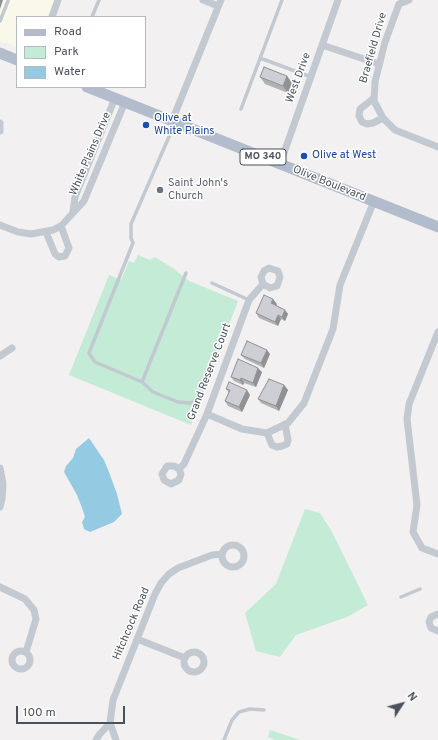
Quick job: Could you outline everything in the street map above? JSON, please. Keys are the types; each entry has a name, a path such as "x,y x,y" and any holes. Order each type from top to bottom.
{"main road":[{"path":"0,53 16,60"},
{"name":"Olive Boulevard","path":"90,88 438,228"}],"street":[{"path":"54,16 58,0"},
{"path":"174,122 219,3 203,0"},
{"name":"West Drive","path":"280,164 338,0"},
{"name":"Braefield Drive","path":"409,0 398,2 379,64 373,92 374,98 383,118 395,130 438,147"},
{"path":"322,45 379,64"},
{"name":"Braefield Drive","path":"374,98 360,109 359,116 362,122 367,124 383,118"},
{"name":"White Plains Drive","path":"73,212 75,197 120,100"},
{"name":"White Plains Drive","path":"0,225 18,232 31,234 46,232 61,226 84,201 120,100"},
{"path":"0,123 0,131"},
{"path":"207,414 242,429 266,433 285,424 304,404 333,330 340,285 374,202"},
{"path":"46,232 55,254 59,257 66,256 70,248 61,226"},
{"name":"Grand Reserve Court","path":"179,469 184,464 207,414 249,300 263,284"},
{"path":"438,332 410,404 407,419 417,505 413,532 422,548 438,554"},
{"path":"0,356 12,348"},
{"path":"266,433 272,445 277,447 282,446 286,444 288,440 285,424"},
{"path":"0,468 3,484 0,507"},
{"name":"Hitchcock Road","path":"116,740 110,723 113,700 155,594 169,574 193,562 222,554"},
{"path":"0,586 30,603 34,610 36,619 26,652"},
{"path":"438,614 431,617 429,622 431,628 438,631"},
{"path":"137,639 185,658"},
{"path":"96,740 110,723"}],"lane":[{"path":"0,21 8,0"},
{"path":"92,16 99,0"},
{"path":"241,109 282,0"},
{"path":"260,58 311,77"},
{"path":"174,122 131,224 131,238 133,243 89,353 95,362 142,382 148,389 178,402 190,404 197,400"},
{"path":"142,382 186,273"},
{"path":"212,283 249,300"},
{"path":"401,597 420,589"},
{"path":"224,740 232,720 239,712 250,709 264,710"}],"shaded area":[{"path":"0,0 54,0 47,16 16,16 16,47 0,41"}],"green space":[{"path":"138,255 150,260 155,257 189,281 238,301 191,425 69,375 109,275 121,280 129,261 134,263"},
{"path":"305,509 320,513 332,532 368,605 347,617 296,635 280,657 256,651 245,613 276,584"},
{"path":"270,730 300,740 275,740 268,737"}],"water":[{"path":"89,438 104,460 117,494 122,514 114,522 90,532 84,529 82,522 85,517 82,508 77,495 64,472 66,466 73,458 76,449"}],"building":[{"path":"264,67 287,76 283,86 260,77"},
{"path":"264,295 273,299 271,303 285,310 282,317 278,315 275,322 256,313"},
{"path":"247,341 267,350 261,363 241,355"},
{"path":"238,359 258,368 253,383 241,378 240,380 231,377"},
{"path":"269,379 284,385 276,406 258,399"},
{"path":"229,382 247,390 239,407 225,401 230,390 226,389"}],"place":[{"name":"Olive at White Plains","path":"146,125"},
{"name":"Olive at West","path":"304,156"},
{"name":"Saint John's Church","path":"160,190"}]}
